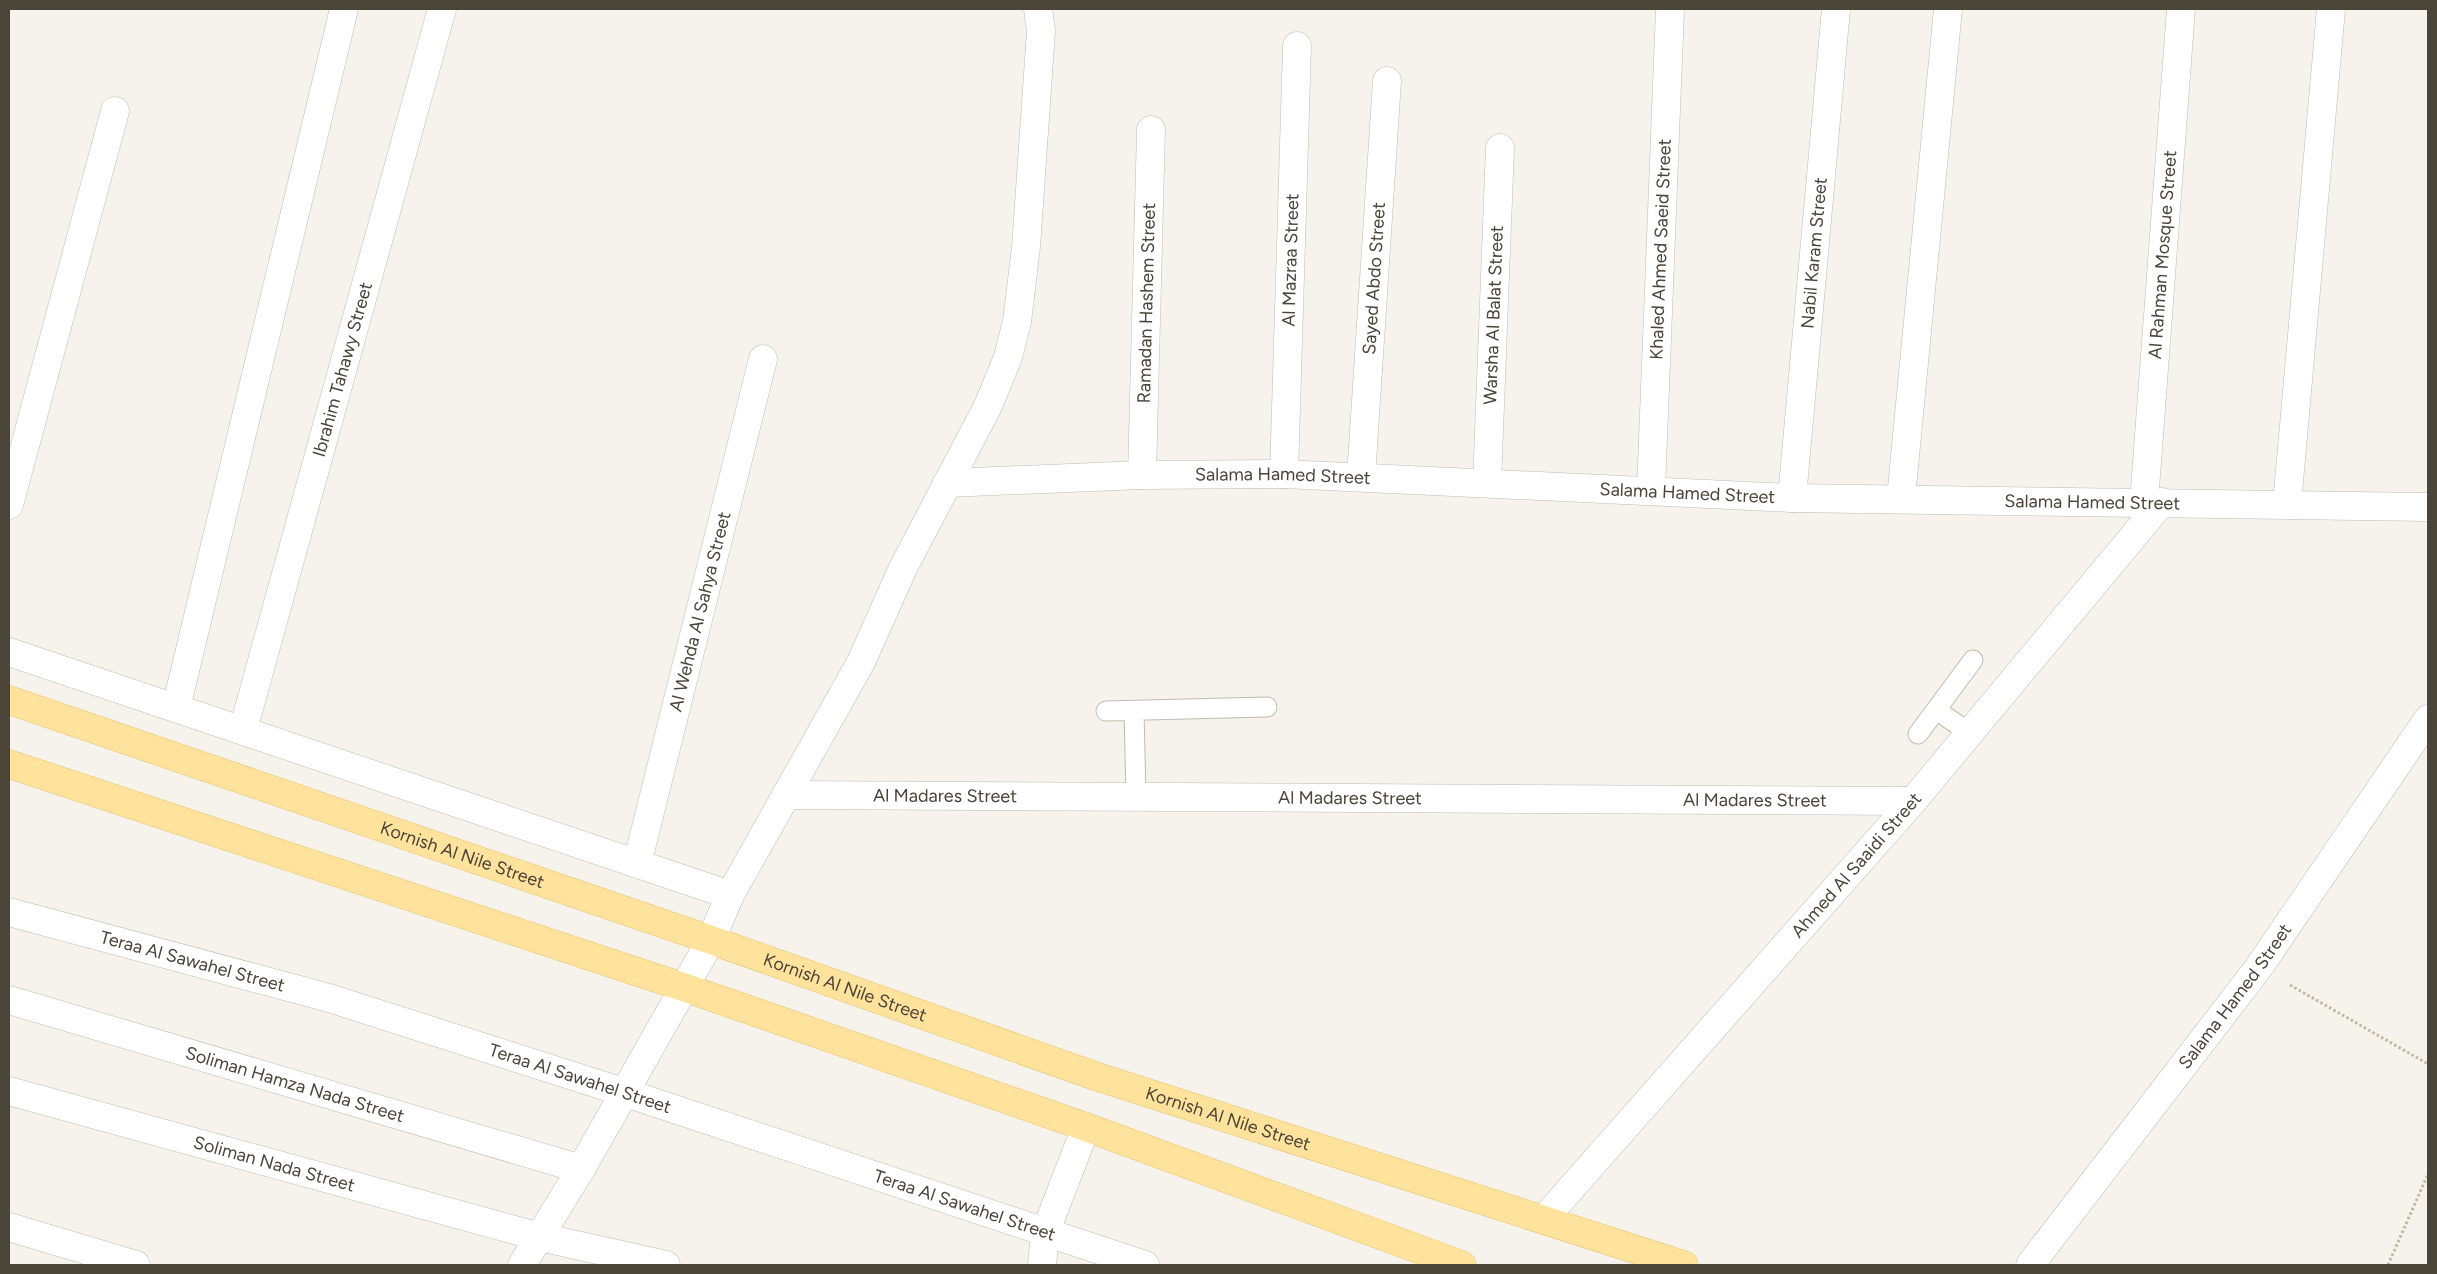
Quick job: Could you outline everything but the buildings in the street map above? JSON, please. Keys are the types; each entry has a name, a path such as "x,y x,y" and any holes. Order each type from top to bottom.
{"main road":[{"name":"Kornish Al Nile Street","path":"9,700 711,940 1095,1076 1684,1265"},
{"path":"9,764 683,987 1086,1127 1462,1265"}],"street":[{"path":"176,708 344,9"},
{"name":"Ibrahim Tahawy Street","path":"243,730 442,9"},
{"path":"522,1265 581,1169 711,940 730,895 861,662 903,568 988,406 1008,357 1017,322 1026,247 1041,31 1038,9"},
{"name":"Khaled Ahmed Saeid Street","path":"1651,490 1670,9"},
{"name":"Nabil Karam Street","path":"1792,498 1836,9"},
{"path":"1901,498 1948,9"},
{"name":"Al Rahman Mosque Street","path":"2153,502 2181,9"},
{"path":"2287,504 2331,9"},
{"name":"Al Mazraa Street","path":"1284,474 1296,46"},
{"name":"Sayed Abdo Street","path":"1361,477 1387,81"},
{"path":"9,505 115,112"},
{"name":"Ramadan Hashem Street","path":"1142,475 1151,130"},
{"name":"Warsha Al Balat Street","path":"1487,483 1500,148"},
{"name":"Al Wehda Al Sahya Street","path":"637,864 763,359"},
{"name":"Salama Hamed Street","path":"947,483 1142,475 1284,474 1792,498 1901,498 2428,507"},
{"name":"Ahmed Al Saaidi Street","path":"1544,1219 1913,802 2153,502"},
{"path":"9,652 730,895"},
{"name":"Salama Hamed Street","path":"2030,1265 2259,967 2428,719"},
{"name":"Al Madares Street","path":"786,795 1913,802"},
{"name":"Teraa Al Sawahel Street","path":"9,912 329,998 623,1092 1145,1265"},
{"name":"Soliman Hamza Nada Street","path":"9,1000 581,1169"},
{"name":"Soliman Nada Street","path":"9,1091 540,1237 666,1265"},
{"path":"1042,1265 1045,1232 1086,1127"},
{"path":"9,1228 136,1265"}],"lane":[{"path":"1918,734 1973,660"},
{"path":"1106,711 1267,707"},
{"path":"1936,710 1970,733"},
{"path":"1134,711 1136,797"}],"path":[{"path":"2259,967 2428,1064"},
{"path":"2388,1265 2428,1174"}]}
